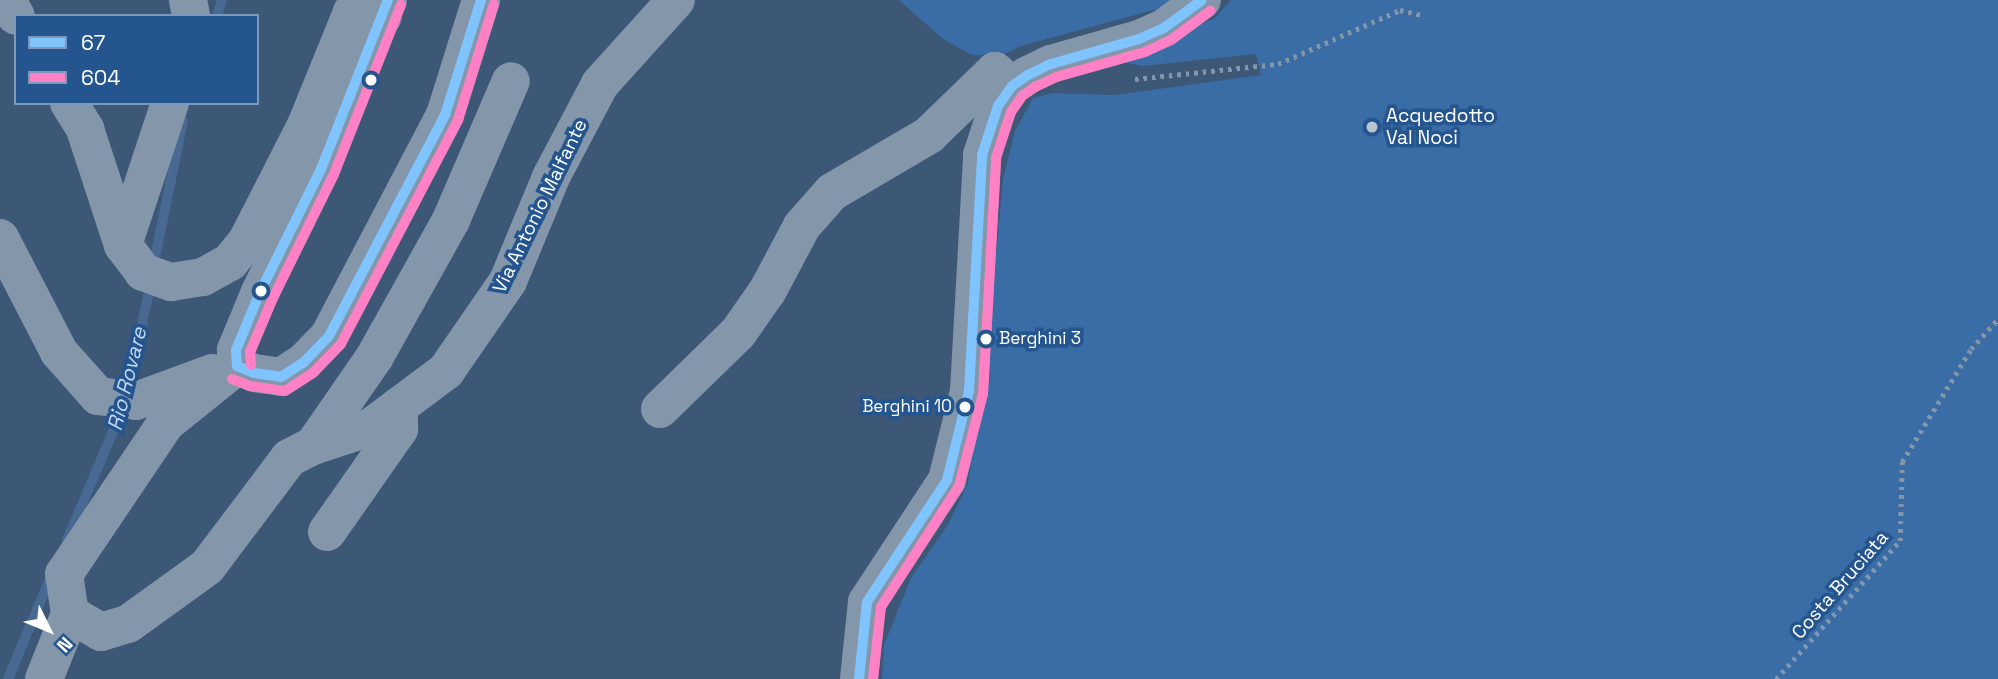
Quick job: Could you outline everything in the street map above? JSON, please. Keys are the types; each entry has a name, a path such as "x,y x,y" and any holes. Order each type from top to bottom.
{"street":[{"path":"0,238 59,352 98,396 136,401 202,375 237,366 254,373 281,377 304,362 329,336 445,115 481,0"},
{"name":"Via Antonio Malfante","path":"70,614 101,632 128,624 207,566 289,458 313,446 371,427 446,371 508,281 551,177 600,84 676,0"},
{"path":"859,679 867,602 947,480 969,391 982,155 998,106 1012,86 1051,64 1107,50 1164,28 1202,0"},
{"path":"70,105 85,129 122,246 144,272 171,282 203,277 230,262 247,241 307,123 352,12 386,8 321,169 260,292 236,350 237,366"},
{"path":"660,409 738,333 768,290 802,226 832,192 929,135 995,71 1012,86"},
{"name":"Via Antonio Malfante","path":"313,446 374,358 451,220 511,81"},
{"path":"122,246 169,105"},
{"path":"44,679 70,614 64,574 166,423 237,366"},
{"path":"327,532 399,429 398,406"}],"path":[{"path":"1124,80 1278,64 1400,9 1422,15"},
{"name":"Costa Bruciata","path":"1776,679 1900,541 1902,462 1971,349 1998,319"}],"shaded area":[{"path":"899,0 1170,0 1161,8 1021,46 1002,55 972,55 943,39"},
{"path":"1231,0 1998,0 1998,679 882,679 884,645 911,578 949,523 968,483 984,385 1003,179 1015,131 1033,98 1053,93 1115,95 1261,75 1256,54 1143,66 1117,61 1215,18"}],"waterway":[{"name":"Rio Rovare","path":"218,14 222,0"},
{"name":"Rio Rovare","path":"153,268 183,121"},
{"name":"Rio Rovare","path":"127,391 151,283"},
{"name":"Rio Rovare","path":"67,540 124,406"},
{"name":"Rio Rovare","path":"8,679 51,576"}],"transit line":[{"name":"67","path":"237,366 236,350 260,292 321,169 388,0"},
{"name":"67","path":"237,366 254,373 281,377 304,362 329,336 445,115 481,0"},
{"name":"67","path":"859,679 867,602 947,480 969,391 982,155 998,106 1012,86 1028,75 1051,64 1139,39 1164,28 1202,0"},
{"name":"604","path":"232,379 250,386 285,391 313,373 341,344 458,120 494,4"},
{"name":"604","path":"251,365 250,352 273,298 334,174 401,5"},
{"name":"604","path":"873,679 881,607 959,486 983,394 996,158 1011,112 1022,96 1035,87 1056,77 1145,52 1171,40 1210,11"}],"place":[{"name":"Acquedotto Val Noci","path":"1372,127"},
{"name":"Berghini 3","path":"986,339"},
{"name":"Berghini 10","path":"965,407"}]}
